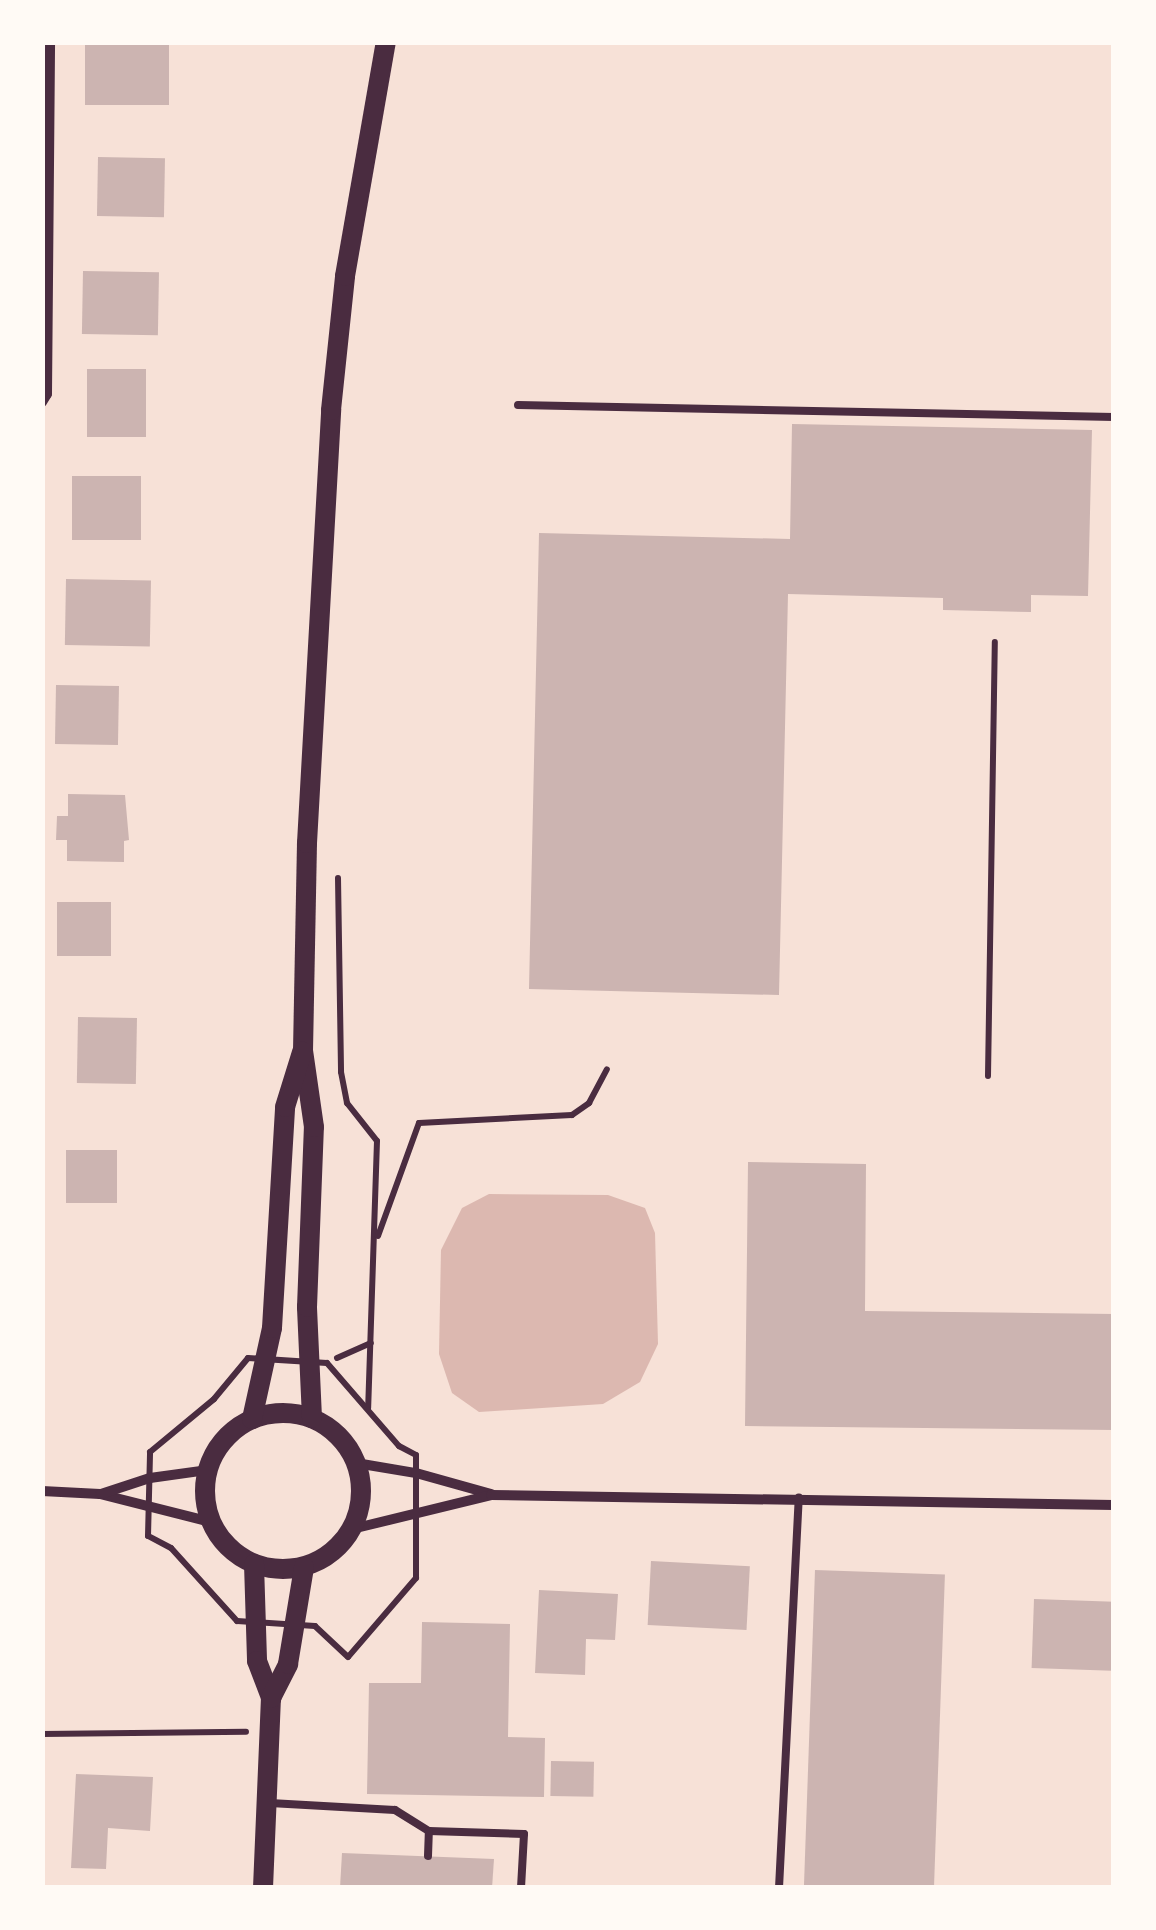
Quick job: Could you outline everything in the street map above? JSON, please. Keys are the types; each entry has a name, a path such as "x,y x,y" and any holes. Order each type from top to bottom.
{"main road":[{"path":"312,1418 318,1362 314,1127 303,1050 307,842 332,410 344,276 386,42"},
{"path":"252,1419 268,1359 283,1123 303,1050"},
{"path":"282,1413 312,1418 338,1436 356,1463 362,1497 352,1529 332,1553 304,1567 288,1570 254,1564 228,1548 211,1522 206,1505 208,1470 224,1439 252,1419 282,1413"},
{"path":"254,1564 257,1660 271,1698"},
{"path":"263,1888 271,1698 288,1664 304,1567"}],"street":[{"path":"42,402 48,394 50,42"},
{"path":"356,1463 416,1473 492,1495"},
{"path":"100,1494 150,1478 208,1470"},
{"path":"42,1491 100,1494 211,1522"},
{"path":"352,1529 492,1495 1114,1505"}],"lane":[{"path":"518,405 1114,416"},
{"path":"778,1888 798,1498"},
{"path":"266,1802 395,1810 429,1831 524,1834 521,1888"},
{"path":"428,1856 429,1831"}],"path":[{"path":"988,1076 995,642"},
{"path":"318,1362 368,1408 377,1142 348,1103 340,1072 338,868"},
{"path":"376,1242 419,1123 572,1115 589,1104 607,1070"},
{"path":"348,1657 316,1626 236,1621 171,1548 148,1536 150,1452 214,1399 248,1358 318,1362 372,1342"},
{"path":"42,1734 268,1732"}],"shaded area":[{"path":"489,1194 608,1195 645,1208 655,1233 658,1344 640,1382 603,1404 479,1412 452,1393 439,1354 441,1250 462,1208"}],"building":[{"path":"85,42 169,42 169,105 85,105"},
{"path":"98,157 165,158 164,217 97,216"},
{"path":"83,271 159,272 158,335 82,334"},
{"path":"87,369 146,369 146,437 87,437"},
{"path":"792,424 1092,430 1088,596 1031,595 1031,612 943,610 943,598 788,594 779,995 529,989 539,533 790,539"},
{"path":"72,476 141,476 141,540 72,540"},
{"path":"66,579 151,580 150,646 65,645"},
{"path":"56,685 119,686 118,745 55,744"},
{"path":"68,794 125,795 129,840 124,841 124,862 67,861 67,840 56,840 57,816 68,816"},
{"path":"57,902 111,902 111,956 57,956"},
{"path":"78,1017 137,1018 136,1084 77,1083"},
{"path":"66,1150 117,1150 117,1203 66,1203"},
{"path":"748,1162 866,1164 865,1311 1114,1314 1114,1430 745,1426"},
{"path":"651,1561 750,1566 747,1630 648,1625"},
{"path":"815,1570 945,1575 934,1888 804,1888"},
{"path":"539,1590 618,1594 615,1640 586,1639 585,1675 535,1673"},
{"path":"1034,1599 1114,1602 1112,1671 1032,1668"},
{"path":"422,1622 510,1624 508,1737 545,1738 544,1797 367,1794 369,1683 421,1683"},
{"path":"551,1761 594,1762 593,1797 550,1796"},
{"path":"76,1774 153,1777 150,1831 108,1828 106,1869 71,1868"},
{"path":"342,1853 494,1859 492,1888 340,1888"}]}
